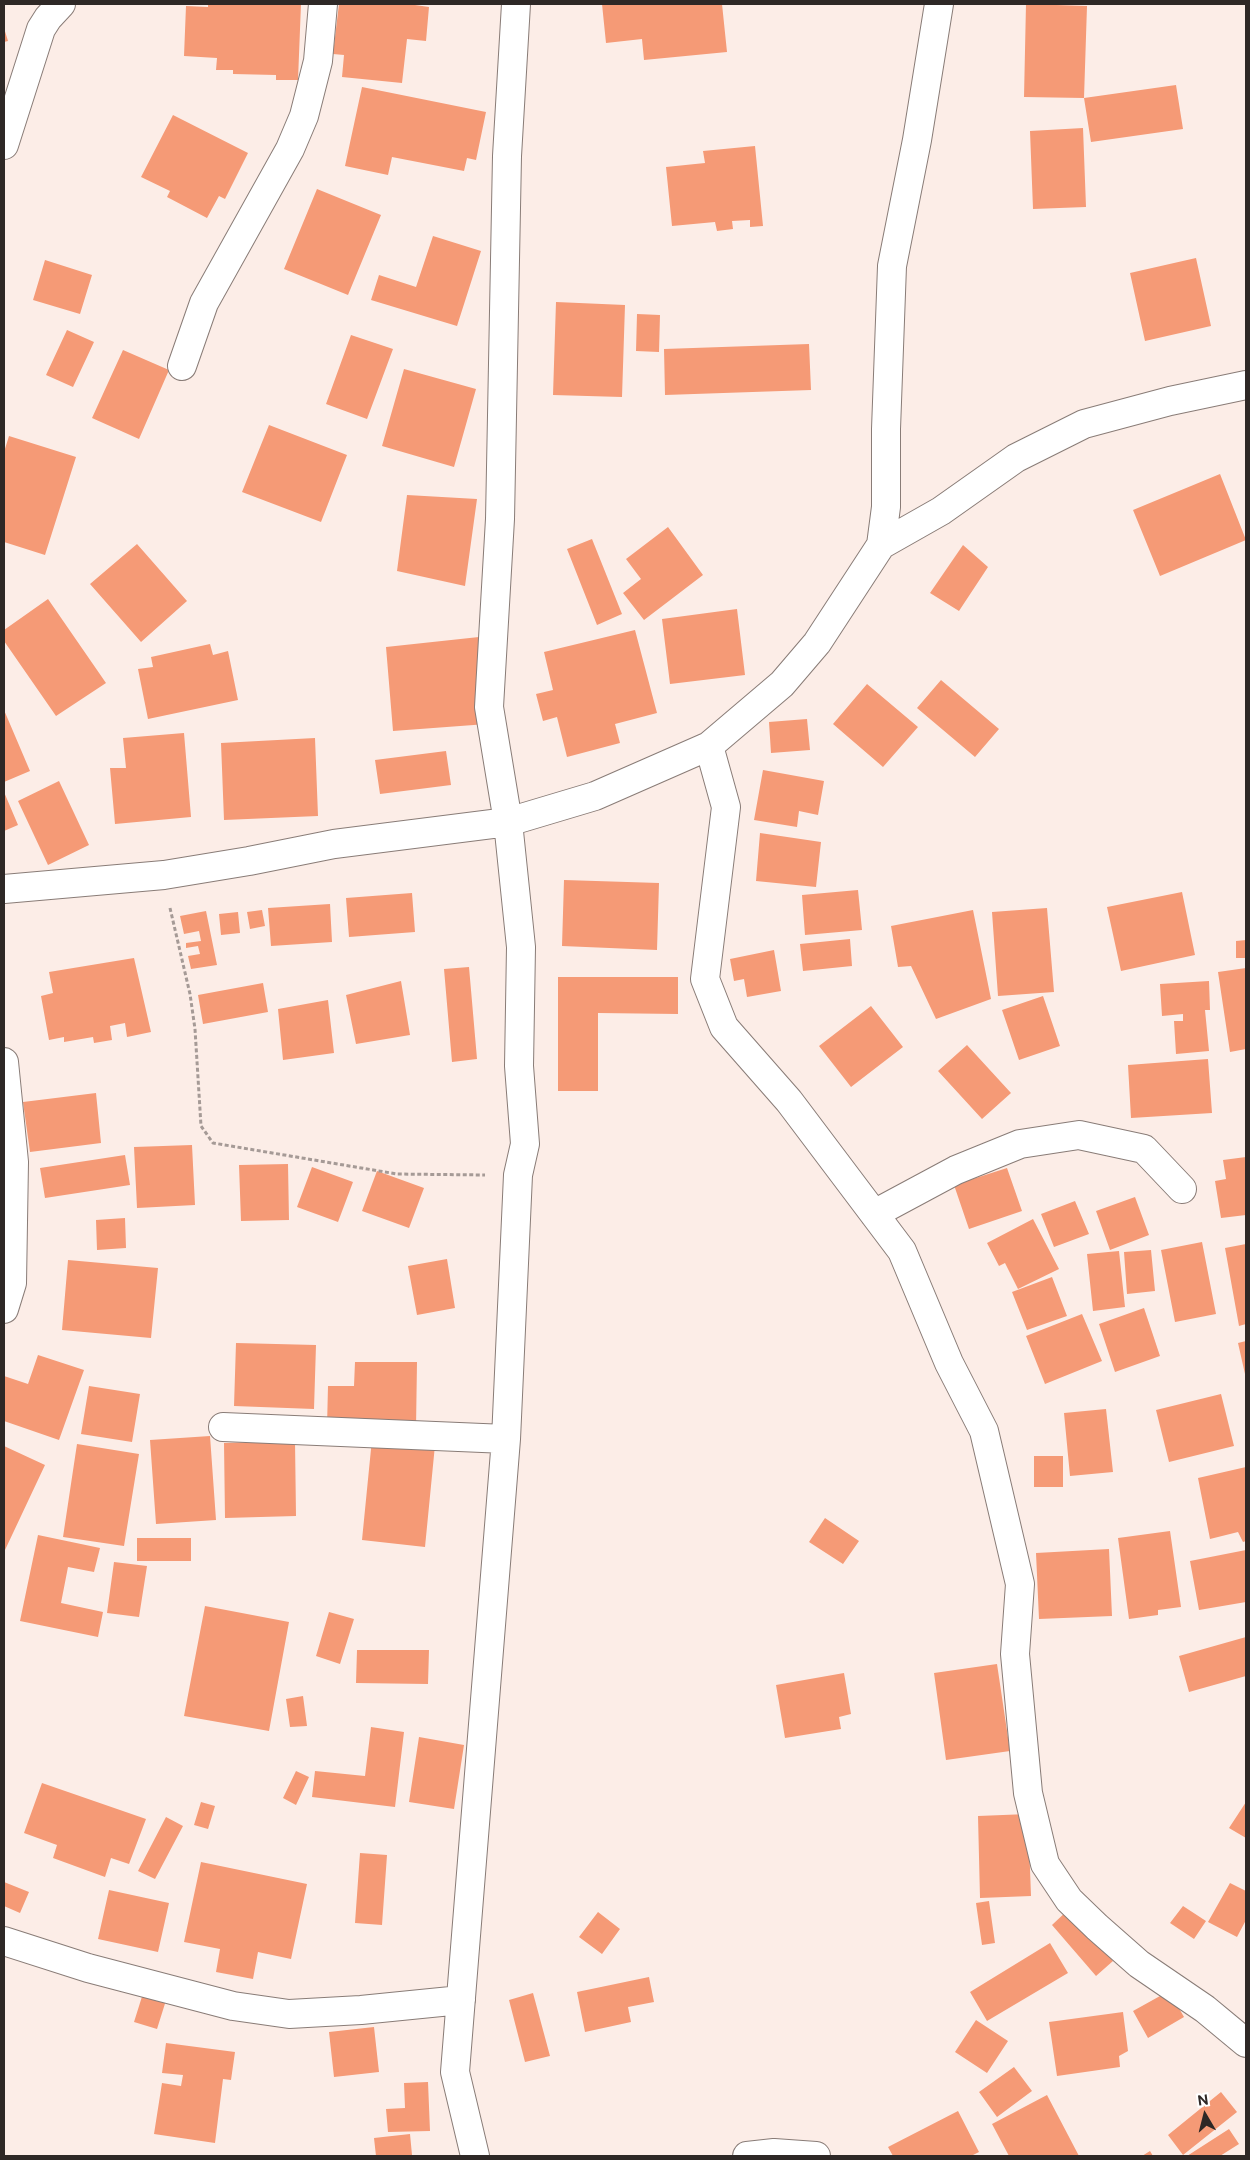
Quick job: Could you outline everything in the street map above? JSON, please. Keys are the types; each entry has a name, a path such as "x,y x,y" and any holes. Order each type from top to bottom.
{"street":[{"path":"4,145 42,29 48,18 61,4"},
{"path":"182,366 204,303 290,150 304,116 318,61 323,4"},
{"path":"475,2156 455,2072 506,1439 518,1174 525,1144 519,1066 520,947 508,822 489,707 500,518 507,156 516,4"},
{"path":"4,889 164,875 249,862 334,844 508,822 594,796 709,746 782,684 817,643 881,545 886,507 886,429 892,266 917,140 938,4"},
{"path":"881,545 941,510 1016,458 1084,424 1170,401 1246,385"},
{"path":"709,746 726,807 705,978 724,1027 789,1101 902,1251 949,1363 984,1431 1020,1584 1015,1654 1028,1793 1045,1864 1069,1900 1132,1958 1205,2009 1246,2044"},
{"path":"4,1062 14,1162 12,1282 4,1309"},
{"path":"874,1214 956,1170 1020,1144 1079,1134 1144,1149 1182,1189"},
{"path":"223,1427 506,1439"},
{"path":"4,1941 88,1968 234,2006 288,2014 360,2010 461,2000"},
{"path":"747,2156 774,2152 816,2156"}],"path":[{"path":"164,875 190,994 195,1029 201,1126 213,1143 397,1174 518,1174"}],"building":[{"path":"208,4 301,4 298,80 276,80 276,75 233,74 233,70 216,70 217,58 184,56 186,6 208,7"},
{"path":"339,4 415,4 429,7 426,41 407,39 402,83 342,77 344,55 333,54"},
{"path":"602,4 722,4 727,52 644,60 642,39 606,43"},
{"path":"1026,4 1087,6 1084,98 1024,97"},
{"path":"4,28 8,41 4,42"},
{"path":"1176,85 1183,129 1091,142 1084,98"},
{"path":"362,87 486,112 476,160 467,158 464,171 392,157 388,175 345,166"},
{"path":"173,115 248,153 225,199 219,196 207,218 167,197 170,191 141,177"},
{"path":"1083,128 1086,207 1033,209 1030,131"},
{"path":"755,146 763,226 750,227 750,220 732,221 733,229 717,231 715,222 672,226 666,167 705,163 703,151"},
{"path":"317,189 381,215 348,295 284,269"},
{"path":"433,236 481,251 457,326 371,300 379,275 416,287"},
{"path":"1196,258 1211,326 1145,341 1130,273"},
{"path":"45,260 92,275 80,314 33,300"},
{"path":"556,302 625,305 622,397 553,395"},
{"path":"637,314 660,315 659,352 636,351"},
{"path":"67,330 94,342 73,387 46,375"},
{"path":"351,335 393,349 367,419 326,404"},
{"path":"809,344 811,390 665,395 664,349"},
{"path":"123,350 169,370 139,439 92,418"},
{"path":"404,369 476,389 454,467 382,446"},
{"path":"269,425 347,455 321,522 242,492"},
{"path":"9,436 76,457 45,555 4,542 4,452"},
{"path":"1220,474 1246,540 1160,576 1133,510"},
{"path":"407,495 477,499 465,586 397,571"},
{"path":"668,527 703,575 644,620 623,593 641,579 626,559"},
{"path":"592,539 622,614 597,625 567,549"},
{"path":"137,544 187,601 141,642 90,584"},
{"path":"963,545 988,567 959,611 930,593"},
{"path":"48,599 106,683 56,716 4,641 4,630"},
{"path":"737,609 745,675 670,684 662,619"},
{"path":"635,630 657,713 615,724 620,743 567,757 557,717 543,721 536,694 553,690 544,652"},
{"path":"479,637 487,724 393,731 386,647"},
{"path":"210,644 213,655 228,651 238,700 148,719 138,669 153,667 151,657"},
{"path":"941,680 999,729 975,757 917,708"},
{"path":"867,684 918,727 883,767 833,724"},
{"path":"4,710 30,771 4,782"},
{"path":"807,719 810,750 771,753 769,722"},
{"path":"184,733 191,817 115,824 110,768 126,768 123,738"},
{"path":"315,738 318,816 224,820 221,743"},
{"path":"446,751 451,785 380,794 375,760"},
{"path":"763,770 824,781 818,815 799,811 797,827 754,820"},
{"path":"59,781 89,845 48,865 18,801"},
{"path":"4,792 18,825 4,831"},
{"path":"760,833 821,842 816,887 756,881"},
{"path":"564,880 659,883 657,950 562,946"},
{"path":"858,890 862,930 805,935 802,895"},
{"path":"1182,892 1195,955 1121,971 1107,907"},
{"path":"412,893 415,932 349,937 346,898"},
{"path":"330,904 332,942 271,946 268,908"},
{"path":"1047,908 1054,992 998,996 992,912"},
{"path":"262,910 265,926 250,929 247,912"},
{"path":"973,910 991,999 936,1019 911,966 898,967 891,926"},
{"path":"206,911 217,965 191,969 188,956 200,954 198,946 186,948 186,943 201,941 199,931 184,934 180,916"},
{"path":"238,912 240,933 221,935 219,914"},
{"path":"850,939 852,966 803,971 800,944"},
{"path":"1246,940 1246,958 1236,958 1236,941"},
{"path":"774,950 781,991 747,997 744,979 734,981 730,959"},
{"path":"134,958 151,1032 127,1037 125,1023 110,1026 112,1040 94,1043 93,1037 64,1042 64,1037 49,1040 41,996 53,993 49,972"},
{"path":"469,967 477,1059 452,1062 444,969"},
{"path":"1246,968 1246,1049 1230,1052 1218,972"},
{"path":"558,977 678,977 678,1014 598,1013 598,1091 558,1091"},
{"path":"401,981 410,1035 356,1044 346,995"},
{"path":"1209,981 1210,1010 1205,1010 1209,1051 1176,1054 1174,1021 1183,1021 1183,1014 1162,1016 1160,984"},
{"path":"263,983 268,1012 203,1024 198,995"},
{"path":"1043,996 1060,1046 1019,1060 1002,1010"},
{"path":"328,1000 334,1053 283,1060 278,1009"},
{"path":"871,1006 903,1047 851,1087 819,1046"},
{"path":"967,1045 1011,1093 982,1119 938,1071"},
{"path":"1208,1059 1212,1113 1131,1118 1128,1065"},
{"path":"96,1093 101,1143 30,1152 23,1102"},
{"path":"192,1145 195,1205 137,1208 134,1147"},
{"path":"125,1155 130,1185 45,1198 40,1168"},
{"path":"1246,1157 1246,1215 1221,1218 1215,1181 1226,1179 1223,1160"},
{"path":"288,1164 289,1220 241,1221 239,1165"},
{"path":"312,1167 353,1182 338,1222 297,1207"},
{"path":"1007,1168 1022,1211 969,1229 954,1185"},
{"path":"377,1171 424,1188 409,1228 362,1211"},
{"path":"1135,1197 1149,1235 1110,1250 1096,1211"},
{"path":"1075,1201 1089,1234 1054,1247 1041,1214"},
{"path":"125,1218 126,1248 97,1250 96,1220"},
{"path":"1033,1219 1059,1269 1018,1289 1005,1263 999,1266 987,1243"},
{"path":"1202,1242 1216,1314 1175,1322 1161,1250"},
{"path":"1246,1244 1246,1324 1239,1326 1225,1248"},
{"path":"1151,1250 1155,1291 1127,1294 1124,1252"},
{"path":"1119,1251 1125,1307 1093,1311 1087,1254"},
{"path":"447,1259 455,1308 417,1315 408,1266"},
{"path":"68,1260 158,1268 151,1338 62,1330"},
{"path":"1052,1277 1067,1316 1027,1330 1012,1292"},
{"path":"1144,1308 1160,1356 1115,1372 1099,1324"},
{"path":"1082,1314 1102,1361 1045,1384 1026,1336"},
{"path":"1246,1341 1246,1374 1245,1374 1238,1343"},
{"path":"236,1343 316,1345 314,1409 234,1406"},
{"path":"38,1355 84,1370 59,1440 4,1421 4,1376 28,1384"},
{"path":"355,1362 417,1362 416,1428 327,1427 328,1386 354,1386"},
{"path":"89,1386 140,1394 132,1442 81,1434"},
{"path":"1221,1394 1234,1446 1169,1462 1156,1410"},
{"path":"1106,1409 1113,1472 1070,1476 1064,1413"},
{"path":"210,1436 216,1520 156,1524 150,1440"},
{"path":"372,1439 435,1445 425,1547 362,1540"},
{"path":"295,1441 296,1516 225,1518 224,1443"},
{"path":"77,1444 139,1454 124,1546 63,1537"},
{"path":"4,1446 45,1465 5,1550 4,1549"},
{"path":"1034,1456 1063,1456 1063,1487 1034,1487"},
{"path":"1246,1467 1246,1541 1243,1542 1238,1532 1210,1539 1198,1478"},
{"path":"825,1518 859,1541 843,1564 809,1542"},
{"path":"1170,1531 1181,1607 1158,1610 1158,1615 1129,1619 1118,1538"},
{"path":"38,1535 100,1548 94,1572 68,1567 61,1603 103,1612 98,1637 20,1621"},
{"path":"137,1538 191,1538 191,1561 137,1561"},
{"path":"1109,1549 1112,1616 1039,1619 1036,1553"},
{"path":"1246,1550 1246,1602 1199,1610 1190,1561"},
{"path":"114,1562 147,1566 139,1617 107,1613"},
{"path":"205,1606 289,1622 269,1731 184,1716"},
{"path":"329,1612 354,1619 340,1664 316,1656"},
{"path":"1246,1637 1246,1676 1189,1692 1179,1656"},
{"path":"357,1650 429,1650 428,1684 356,1683"},
{"path":"997,1664 1010,1751 946,1760 934,1673"},
{"path":"844,1673 851,1714 839,1717 841,1729 785,1738 776,1685"},
{"path":"303,1696 307,1726 290,1727 286,1699"},
{"path":"371,1727 404,1732 395,1807 312,1797 315,1771 365,1776"},
{"path":"419,1737 464,1745 454,1809 409,1802"},
{"path":"296,1771 309,1777 296,1805 283,1798"},
{"path":"42,1783 146,1819 129,1864 111,1858 105,1877 53,1858 57,1845 24,1833"},
{"path":"201,1802 215,1806 208,1829 194,1825"},
{"path":"1246,1802 1246,1838 1229,1828"},
{"path":"1028,1814 1031,1896 980,1898 978,1816"},
{"path":"166,1817 183,1826 155,1879 138,1871"},
{"path":"360,1853 387,1855 382,1925 355,1923"},
{"path":"201,1862 307,1884 291,1959 258,1952 253,1979 216,1972 220,1949 184,1942"},
{"path":"4,1882 29,1892 20,1913 4,1906"},
{"path":"1230,1883 1246,1891 1246,1920 1237,1937 1208,1922"},
{"path":"109,1890 169,1903 158,1952 98,1939"},
{"path":"989,1901 995,1943 982,1945 976,1903"},
{"path":"1183,1906 1206,1921 1194,1939 1170,1923"},
{"path":"1069,1909 1113,1961 1096,1976 1052,1925"},
{"path":"598,1912 620,1929 602,1954 579,1937"},
{"path":"1050,1943 1068,1973 987,2021 970,1992"},
{"path":"649,1977 654,2002 628,2007 631,2022 585,2032 577,1992"},
{"path":"145,1987 168,1994 157,2029 134,2022"},
{"path":"1169,1991 1184,2017 1148,2038 1133,2011"},
{"path":"533,1993 550,2056 525,2062 509,2000"},
{"path":"1123,2012 1128,2051 1119,2056 1120,2067 1057,2076 1049,2022"},
{"path":"976,2020 1008,2041 987,2073 955,2052"},
{"path":"374,2027 379,2072 334,2077 329,2032"},
{"path":"166,2043 235,2052 231,2080 223,2079 215,2143 154,2134 162,2083 181,2086 183,2075 162,2073"},
{"path":"1014,2067 1032,2091 997,2117 979,2092"},
{"path":"428,2082 430,2131 388,2132 386,2109 405,2108 404,2083"},
{"path":"1221,2092 1237,2112 1183,2155 1168,2135"},
{"path":"1047,2095 1079,2156 1009,2156 992,2124"},
{"path":"958,2111 979,2152 971,2156 893,2156 888,2147"},
{"path":"1229,2129 1239,2144 1220,2156 1187,2156"},
{"path":"410,2134 412,2155 376,2156 374,2138"},
{"path":"1150,2151 1153,2156 1142,2156"}]}
